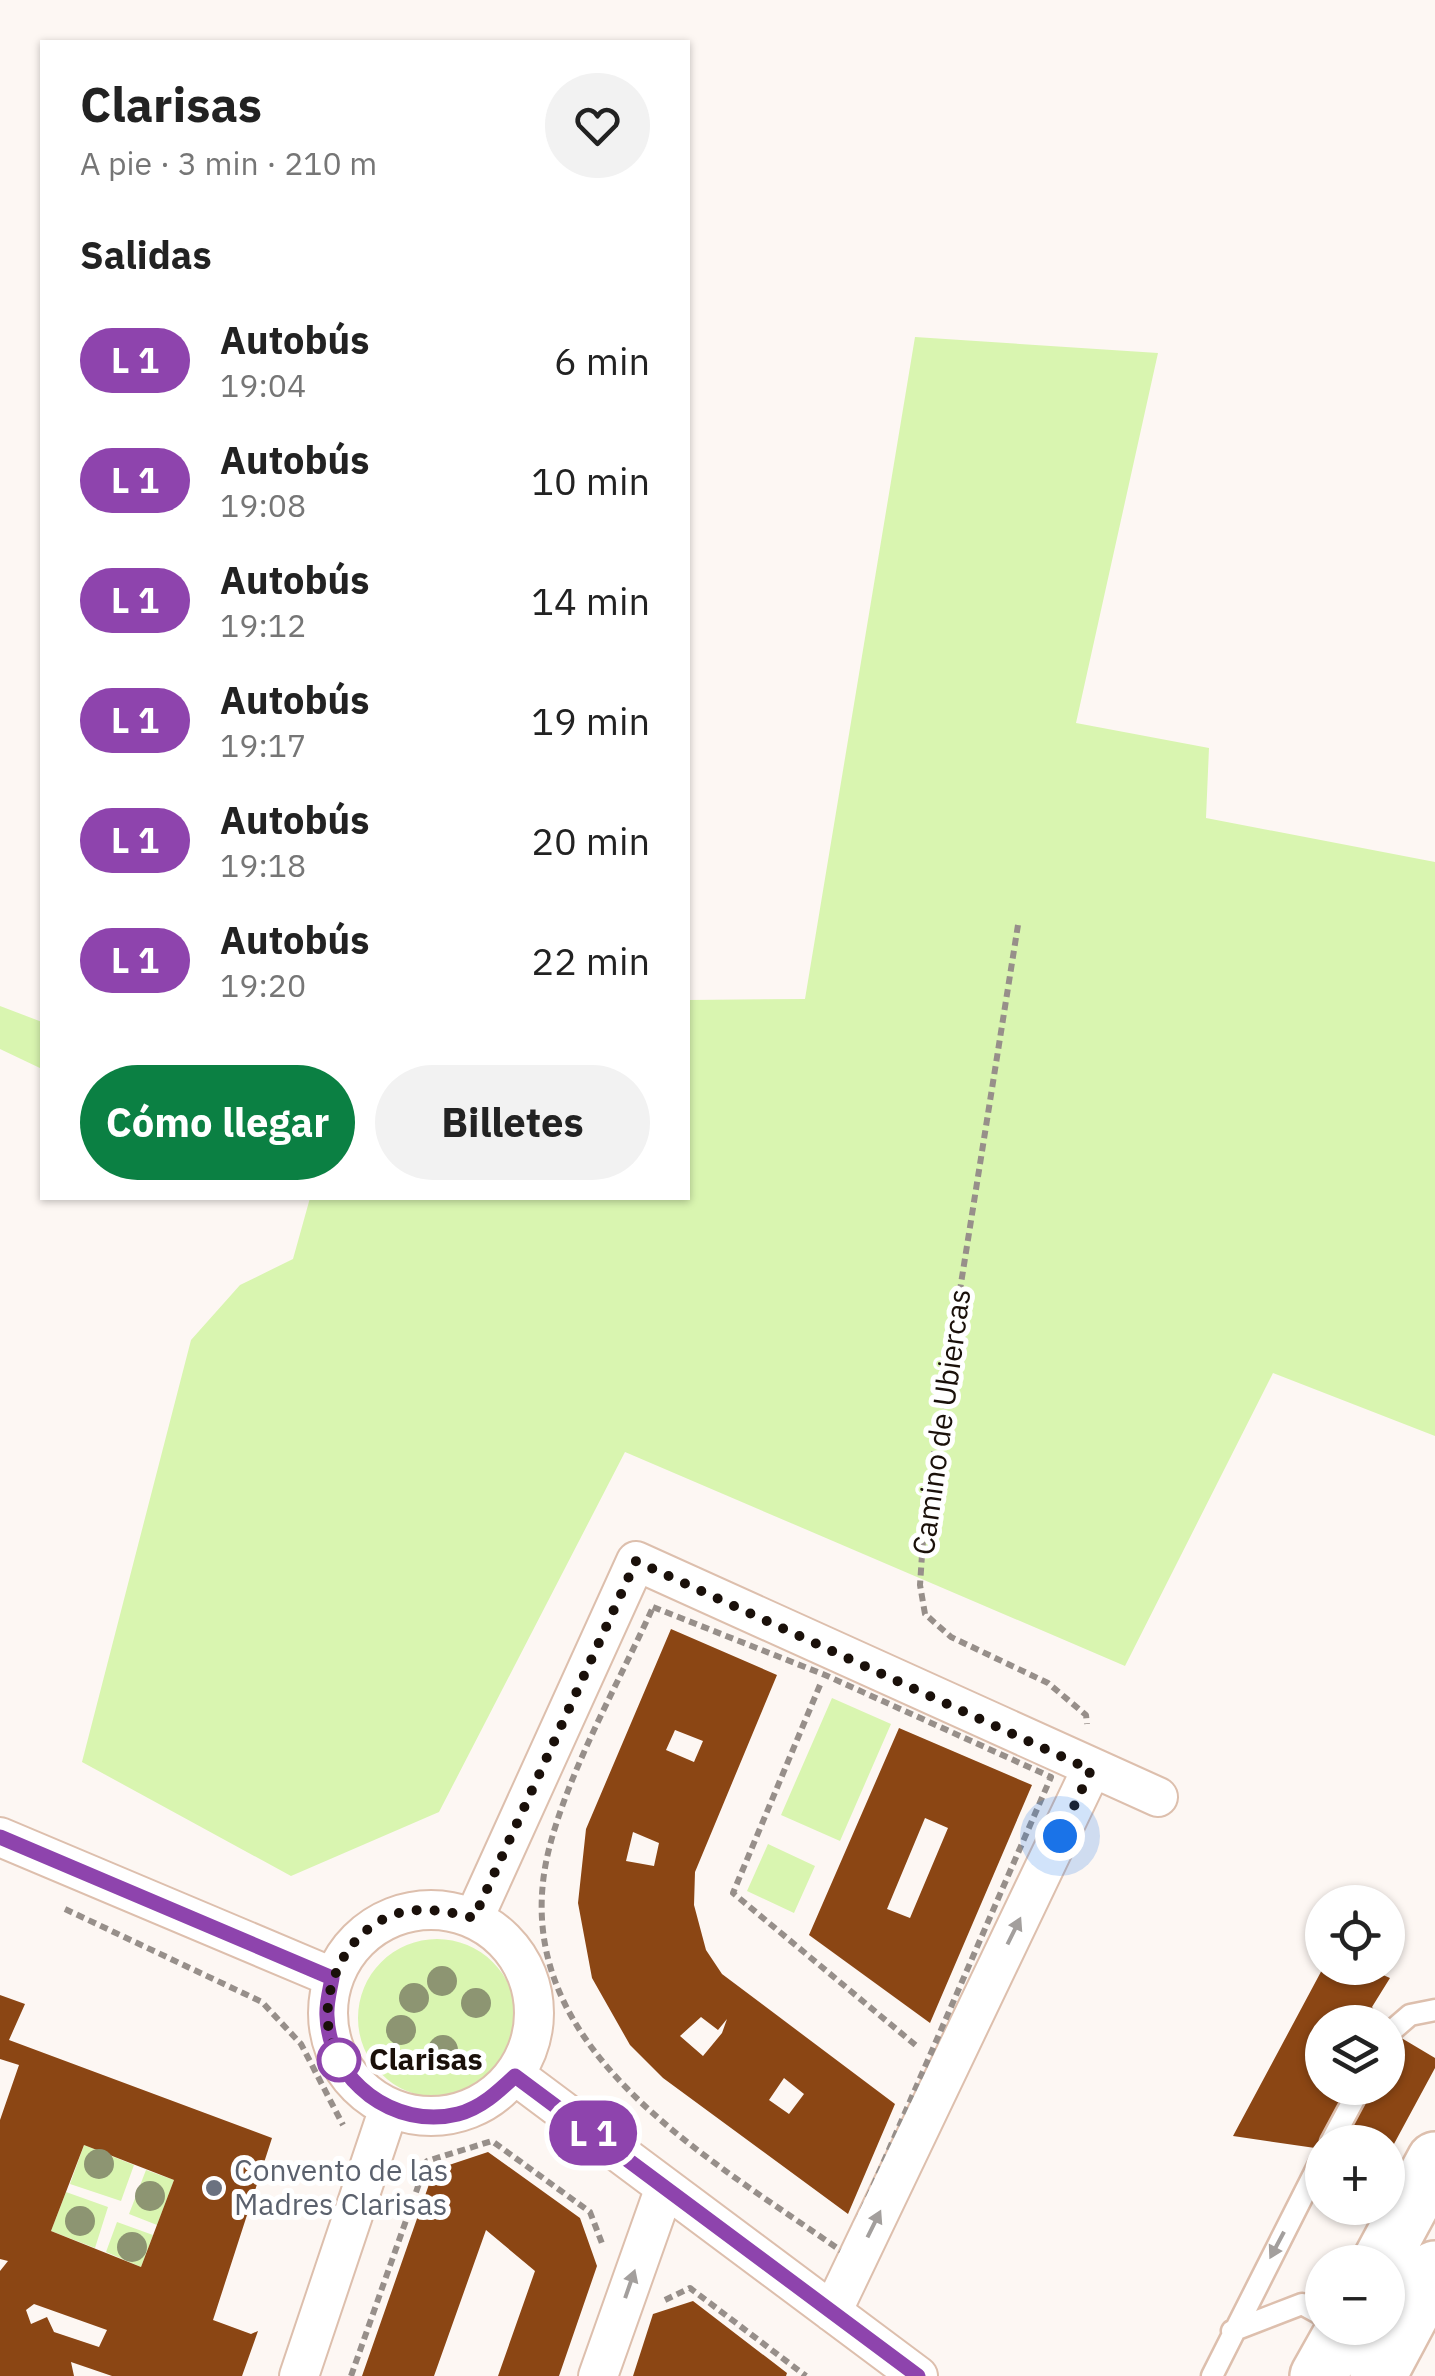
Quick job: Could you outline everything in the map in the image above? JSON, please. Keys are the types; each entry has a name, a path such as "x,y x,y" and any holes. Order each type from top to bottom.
{"main road":[{"path":"1389,2245 1435,2160"},
{"path":"1378,2376 1435,2269"},
{"path":"1318,2376 1335,2345"}],"street":[{"path":"474,1918 636,1561 1158,1797"},
{"path":"832,2312 1091,1770"},
{"path":"0,1823 1,1837 332,1978"},
{"path":"432,1908 474,1918 504,1939 526,1970 535,2005 532,2042 515,2076 490,2100 458,2114 423,2117 389,2108 357,2086 335,2054 326,2016 332,1978 355,1941 390,1916 432,1908"},
{"path":"515,2076 918,2376"},
{"path":"299,2376 389,2108"},
{"path":"598,2376 665,2187"}],"lane":[{"path":"1405,2019 1435,2010"},
{"path":"1212,2376 1305,2191"},
{"path":"1232,2331 1305,2306"}],"path":[{"name":"Camino de Ubiercas","path":"1018,925 925,1510 920,1585 925,1614 950,1638 1048,1683 1086,1715 1091,1770"},
{"path":"653,1607 825,1675 1051,1777 930,2054 844,2253 636,2103 573,2026 551,1968 540,1900 550,1844 653,1607"},
{"path":"818,1690 733,1893 930,2054"},
{"path":"53,1904 262,2002 301,2044 344,2122 340,2136"},
{"path":"351,2376 427,2161 492,2140 590,2212 611,2264"},
{"path":"661,2302 690,2288 806,2376"}],"green space":[{"path":"915,337 1158,353 1076,723 1209,748 1206,818 1435,862 1435,1436 1273,1373 1125,1666 625,1452 439,1812 291,1876 82,1762 191,1340 240,1285 293,1259 309,1200 690,1200 690,1000 805,999"},
{"path":"0,1006 40,1021 40,1068 0,1049"},
{"path":"832,1698 891,1724 840,1841 781,1815"},
{"path":"768,1844 815,1866 794,1913 747,1891"},
{"path":"437,1939 467,1945 493,1962 510,1988 516,2018 510,2048 493,2074 467,2091 437,2097 407,2091 381,2074 364,2048 358,2018 364,1988 381,1962 407,1945"},
{"path":"84,2145 134,2165 121,2201 70,2184"},
{"path":"146,2170 174,2180 157,2225 129,2214"},
{"path":"66,2192 108,2207 95,2248 51,2231"},
{"path":"117,2222 153,2235 141,2267 106,2252"}],"building":[{"path":"671,1629 777,1675 695,1872 694,1905 706,1950 722,1974 895,2104 848,2214 663,2078 630,2045 592,1978 578,1903 586,1829","holes":["675,1730 703,1741 694,1762 666,1750","633,1832 659,1843 654,1866 626,1861","701,2017 718,2030 727,2019 722,2033 703,2056 680,2036","784,2078 804,2094 789,2114 769,2100"]},
{"path":"899,1728 1032,1785 930,2023 809,1935","holes":["925,1818 948,1828 910,1918 887,1909"]},
{"path":"1314,1985 1386,1985 1373,2005 1305,2005 1305,2105 1405,2105 1405,2040 1435,2058 1435,2068 1404,2125 1305,2125 1305,2147 1233,2136"},
{"name":"Convento de las Madres Clarisas","path":"0,1995 25,2004 9,2040 272,2138 213,2320 251,2334 258,2331 242,2376 112,2376 71,2362 74,2376 0,2376 0,2271 8,2261 0,2259 0,2120 19,2065 0,2059","holes":["84,2145 174,2180 141,2267 51,2231","34,2304 107,2330 99,2347 54,2332 47,2317 31,2324 26,2310"]},
{"path":"488,2152 580,2218 597,2266 559,2376 498,2376 535,2271 486,2230 434,2376 362,2376 434,2170"},
{"path":"693,2301 786,2376 633,2376 653,2314"}],"bus line":[{"path":"0,1837 332,1978 326,2016 335,2054 357,2086 389,2108 423,2117 458,2114 490,2100 515,2076 918,2376"}],"place":[{"name":"Clarisas","path":"339,2060"},
{"name":"Convento de las Madres Clarisas","path":"214,2188"}],"route":[{"path":"339,2060 326,2016 332,1978 355,1941 390,1916 432,1908 474,1918 636,1561 1091,1770 1060,1836"}]}
